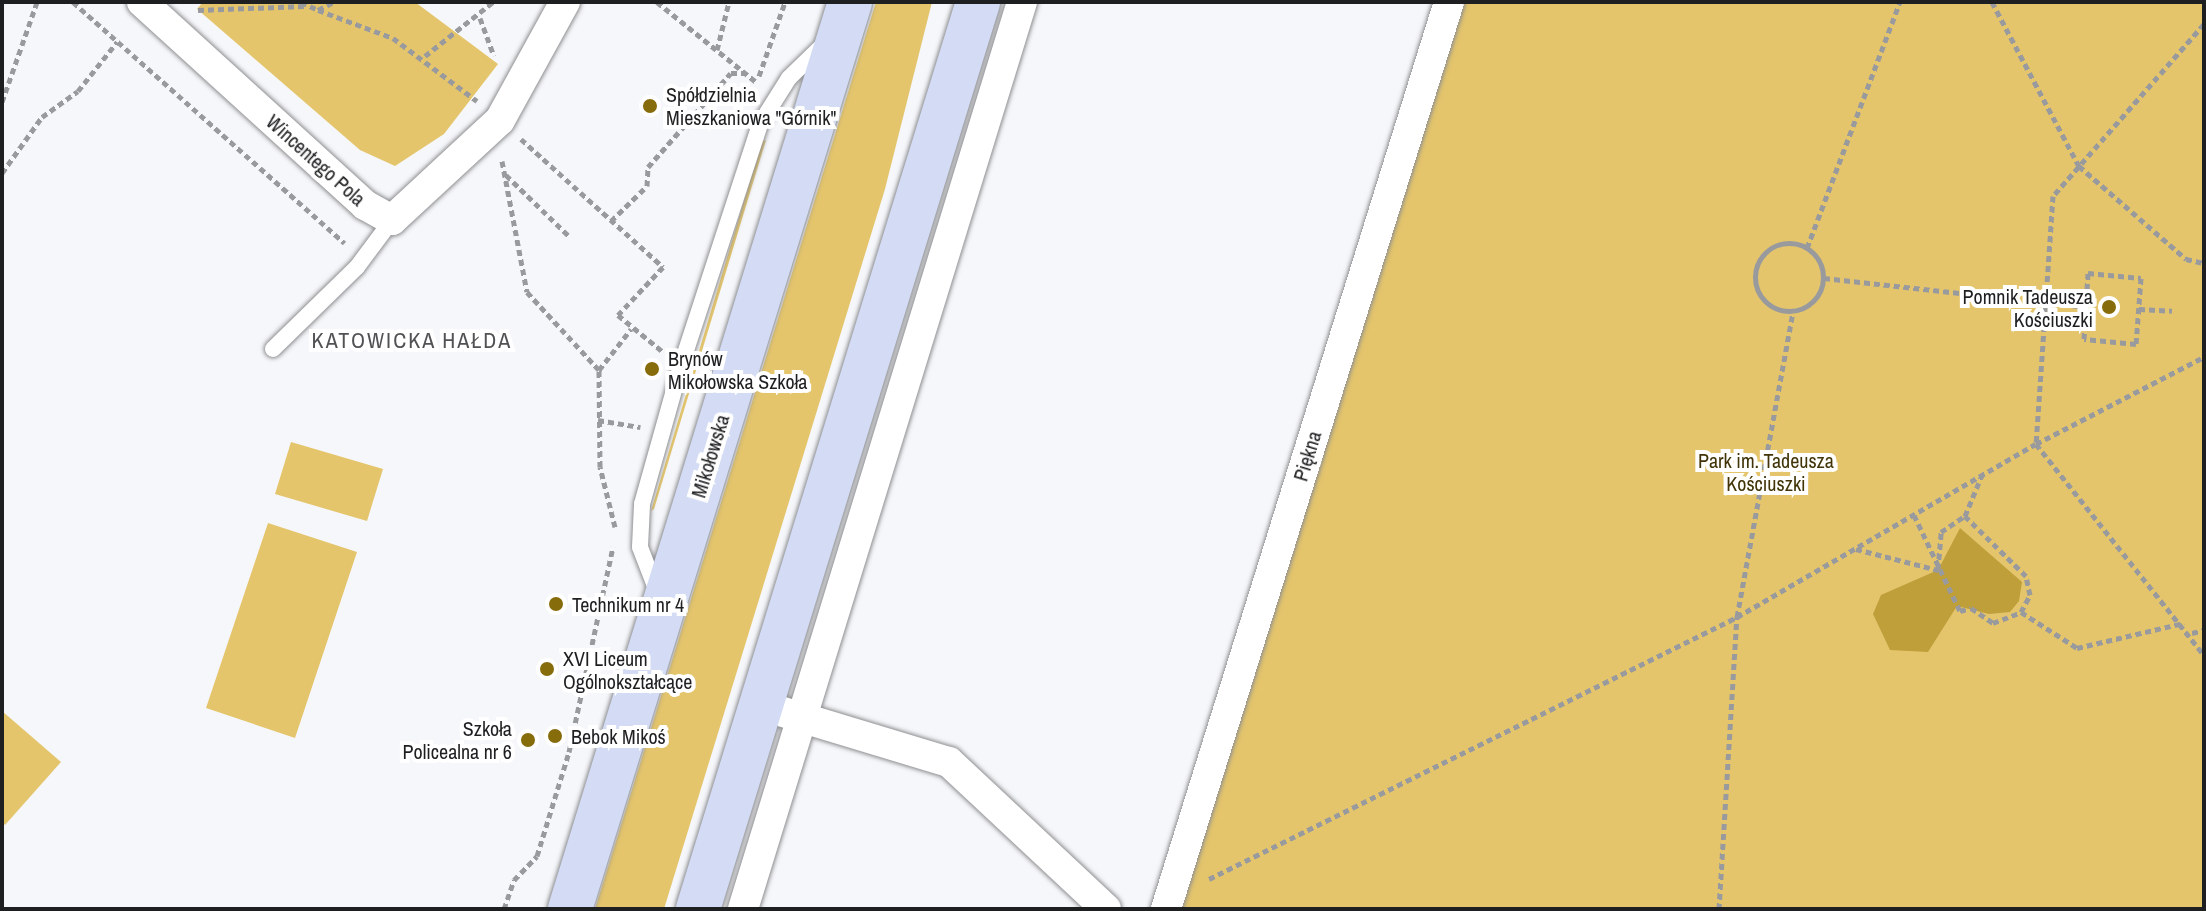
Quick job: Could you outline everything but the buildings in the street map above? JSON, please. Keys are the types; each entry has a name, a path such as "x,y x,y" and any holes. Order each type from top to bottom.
{"main road":[{"path":"698,909 782,712 978,2"},
{"name":"Mikołowska","path":"570,909 847,13"}],"street":[{"name":"Wincentego Pola","path":"142,2 365,205 392,220"},
{"path":"392,220 500,120 565,2"},
{"path":"743,909 782,712 1022,2"},
{"name":"Piękna","path":"1167,904 1449,2"},
{"path":"782,712 949,762 1106,909"}],"lane":[{"path":"273,349 362,259 392,220"}],"path":[{"path":"2,102 37,2"},
{"path":"73,2 362,259"},
{"path":"318,10 334,2"},
{"path":"425,56 480,18 493,2"},
{"path":"657,2 756,82"},
{"path":"717,50 729,2"},
{"path":"1807,248 1900,2"},
{"path":"1992,2 2079,166 2186,259 2204,263"},
{"path":"186,11 303,4 355,18 425,56 663,267 618,315 631,329 666,353"},
{"path":"480,18 494,56"},
{"path":"2204,24 2053,196 2036,444 2192,633 2204,655"},
{"path":"2,173 42,117 78,91 117,42"},
{"path":"611,221 647,186 648,167 731,73 746,73"},
{"path":"501,155 527,292 599,370"},
{"path":"505,175 570,237"},
{"path":"1788,241 1807,248 1824,278 1816,300 1793,311 1771,307 1758,293 1756,266 1771,246 1788,241"},
{"path":"2088,273 2141,278 2136,344 2084,339 2085,307 2088,273"},
{"path":"1824,278 2085,307"},
{"path":"2139,309 2172,311"},
{"path":"1719,909 1737,617 1793,311"},
{"path":"615,527 600,467 599,370 631,329"},
{"path":"1167,904 1737,617 2036,444 2204,357"},
{"path":"598,420 643,428"},
{"path":"1938,570 1941,532 1965,516 1982,475"},
{"path":"1914,515 1957,606 1993,623 2021,612 2030,595 2026,576 1965,516"},
{"path":"1855,549 1938,570"},
{"path":"2021,612 2077,648 2184,623"},
{"path":"2192,633 2204,630"}],"green space":[{"path":"203,2 415,2 498,64 444,134 395,166 360,150 197,9"},
{"path":"876,2 932,2 885,189 664,909 595,909"},
{"name":"Park im. Tadeusza Kościuszki","path":"1459,2 2204,2 2204,909 1166,909"},
{"path":"766,140 654,509 651,511 762,141"},
{"path":"291,442 383,469 367,521 275,494"},
{"path":"268,523 357,552 295,738 206,708"},
{"path":"2,711 61,762 5,825 2,822"}],"shaded area":[{"path":"1960,528 2022,582 2019,601 2010,612 1989,614 1957,606 1928,652 1890,650 1873,614 1881,595 1938,570"}],"place":[{"name":"Spółdzielnia Mieszkaniowa \"Górnik\"","path":"650,106"},
{"name":"Pomnik Tadeusza Kościuszki","path":"2109,307"},
{"name":"Brynów Mikołowska Szkoła","path":"652,369"},
{"name":"Technikum nr 4","path":"556,604"},
{"name":"XVI Liceum Ogólnokształcące","path":"547,669"},
{"name":"Bebok Mikoś","path":"555,736"},
{"name":"Szkoła Policealna nr 6","path":"528,740"}],"district":[{"name":"KATOWICKA HAŁDA","path":"412,341"}]}
